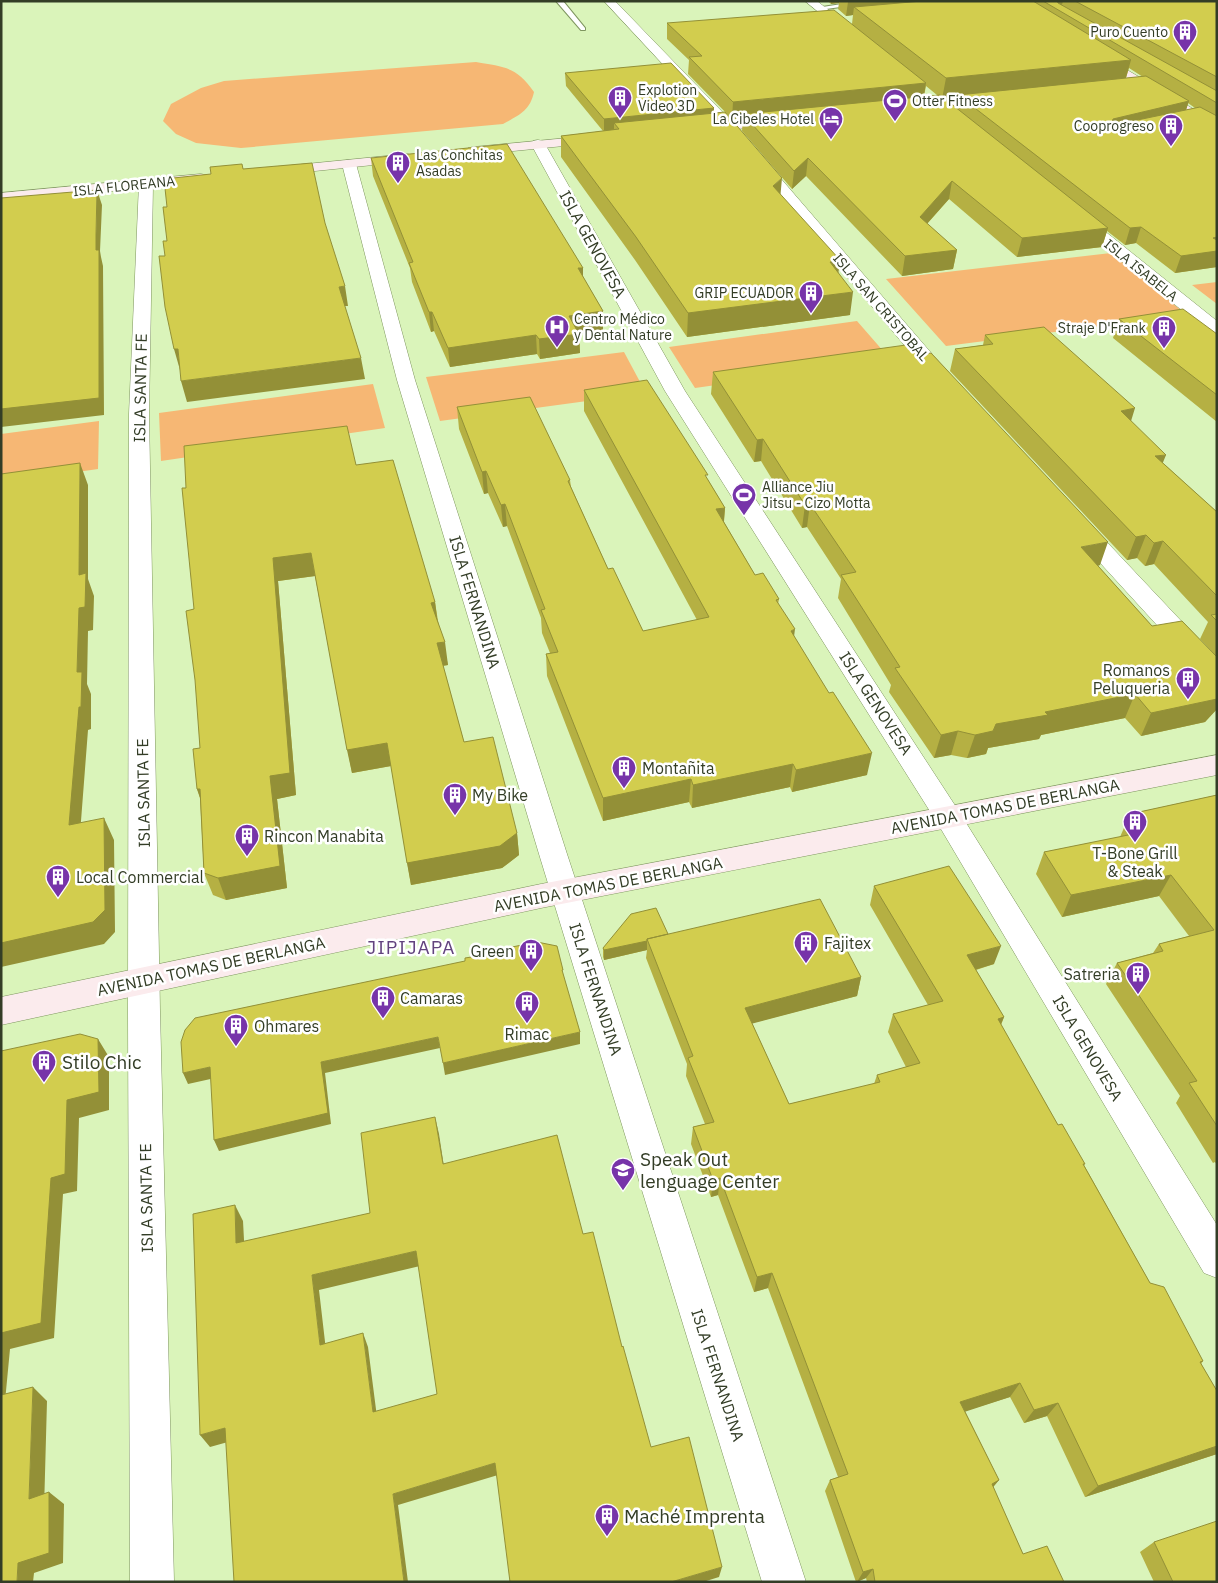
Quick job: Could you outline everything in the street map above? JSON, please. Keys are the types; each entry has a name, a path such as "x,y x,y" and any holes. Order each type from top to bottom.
{"street":[{"name":"ISLA SAN CRISTOBAL","path":"609,1 728,126 950,386"},
{"path":"814,4 861,41"},
{"path":"838,22 858,21"},
{"path":"1086,50 1143,85 1192,119 1217,129"},
{"path":"1117,87 1143,85"},
{"path":"923,91 956,118"},
{"path":"900,109 1009,98"},
{"path":"682,130 792,120"},
{"path":"462,152 615,137"},
{"name":"ISLA GENOVESA","path":"538,144 675,391 948,817 1217,1260"},
{"path":"262,172 424,156"},
{"name":"ISLA FERNANDINA","path":"349,164 406,380 784,1582"},
{"name":"ISLA FLOREANA","path":"1,198 214,177"},
{"name":"ISLA SANTA FE","path":"146,184 139,414 143,981 152,1582"},
{"name":"ISLA ISABELA","path":"1062,205 1217,330"},
{"path":"1064,509 1217,675"},
{"name":"AVENIDA TOMAS DE BERLANGA","path":"1,1011 566,892 1217,765"}],"lane":[{"path":"559,1 583,29"},
{"path":"814,4 880,1"}],"shaded area":[{"path":"476,62 503,67 522,77 534,92 527,108 503,124 241,148 196,143 176,134 163,121 171,104 201,88 224,81"},
{"path":"1111,253 1187,315 946,346 886,279"},
{"path":"1217,282 1217,304 1192,285"},
{"path":"857,321 891,360 695,388 669,347"},
{"path":"624,352 646,393 440,421 426,377"},
{"path":"373,384 385,428 161,461 159,413"},
{"path":"99,421 98,469 1,483 1,434"}],"building":[{"path":"922,1 1033,1 1131,60 946,78 854,7"},
{"path":"1043,1 1057,1 1217,91 1217,103"},
{"path":"1075,1 1217,1 1217,77"},
{"path":"834,10 926,83 733,102 689,57 702,56 667,23"},
{"path":"671,63 714,108 604,119 565,73"},
{"path":"1146,76 1189,101 1113,119 1112,122 1118,124 1200,107 1217,116 1217,237 1213,238 1217,240 1217,251 1181,256 1141,227 1130,228 958,95"},
{"path":"940,95 1108,228 1022,238 952,181 920,217 957,250 905,256 808,158 794,171 743,114"},
{"path":"725,112 782,178 773,186 840,260 830,262 853,292 688,313 636,237 561,136 619,129 614,123"},
{"path":"507,144 583,268 578,268 603,311 569,316 579,334 539,339 536,335 448,348 432,312 429,312 409,263 413,262 371,158"},
{"path":"312,163 325,223 345,286 339,287 361,358 181,381 178,349 174,349 165,307 159,256 165,256 163,241 167,241 163,207 167,207 164,179 211,174 210,167 242,164 243,169"},
{"path":"97,190 96,250 99,250 99,398 1,409 1,198"},
{"path":"1183,309 1217,334 1217,395 1119,319"},
{"path":"1044,327 1135,408 1121,411 1166,455 1155,456 1217,512 1217,596 1163,541 1154,543 1146,535 1136,537 955,349 993,344 985,335"},
{"path":"913,344 922,354 931,353 1108,542 1081,547 1152,626 1182,621 1217,657 1217,699 1151,713 1135,694 1045,712 1048,715 996,724 993,731 975,735 958,731 941,735 895,668 900,667 841,575 856,572 810,504 805,505 763,439 757,440 713,372"},
{"path":"647,380 708,475 705,475 725,508 716,509 755,575 763,573 779,599 776,600 795,629 791,631 829,693 833,692 872,753 796,770 793,764 693,785 691,779 603,798 546,654 558,652 541,610 545,609 505,504 501,505 486,471 482,472 457,407 530,397 570,480 568,481 608,569 613,568 643,631 709,617 584,390"},
{"path":"347,426 356,465 393,460 435,602 431,603 445,642 437,643 464,742 493,737 517,833 500,846 407,863 387,743 347,750 311,553 273,558 290,773 270,776 280,866 218,878 204,873 200,789 197,789 193,749 200,748 195,680 186,611 194,609 182,488 186,488 184,446"},
{"path":"80,463 79,575 86,573 85,607 79,608 77,672 82,672 81,707 79,707 69,825 104,818 105,910 93,922 1,943 1,474"},
{"path":"1217,614 1217,621 1211,615"},
{"path":"1217,795 1217,1126 1189,1083 1197,1081 1117,963 1163,951 1159,944 1214,930 1171,875 1071,895 1044,852 1143,832 1130,814"},
{"path":"949,866 1001,946 967,955 1004,1017 998,1019 1058,1125 1062,1124 1150,1283 1164,1287 1203,1361 1200,1362 1217,1391 1217,1446 1098,1486 1058,1403 1034,1410 1020,1383 960,1402 999,1480 992,1484 1023,1554 1047,1546 1064,1582 875,1582 873,1569 863,1572 830,1480 848,1474 772,1273 757,1277 720,1178 713,1180 693,1127 714,1122 688,1058 693,1056 647,939 820,899 861,977 745,1008 789,1104 880,1082 877,1075 920,1063 893,1014 943,1001 874,886"},
{"path":"656,908 668,934 647,939 647,941 604,950 603,948 631,914"},
{"path":"537,942 557,946 580,1032 443,1063 438,1037 321,1062 328,1113 214,1140 210,1067 183,1073 181,1042 185,1030 195,1018 465,961 465,958 497,953 497,950"},
{"path":"80,1034 98,1039 99,1092 67,1100 65,1174 51,1178 41,1323 1,1333 1,1051"},
{"path":"435,1117 443,1164 557,1135 583,1234 593,1232 622,1347 651,1447 689,1437 722,1567 671,1582 510,1582 495,1463 393,1494 404,1582 234,1582 225,1428 200,1435 193,1214 235,1205 236,1243 370,1213 361,1133","holes":["416,1251 437,1394 373,1412 363,1333 320,1345 312,1275"]},
{"path":"33,1387 29,1499 49,1492 49,1553 18,1563 17,1582 1,1582 1,1395"},
{"path":"1217,1521 1217,1582 1173,1582 1154,1542"}],"place":[{"name":"Puro Cuento","path":"1185,53"},
{"name":"Explotion Video 3D","path":"620,119"},
{"name":"Otter Fitness","path":"895,122"},
{"name":"La Cibeles Hotel","path":"831,140"},
{"name":"Cooprogreso","path":"1171,147"},
{"name":"Las Conchitas Asadas","path":"398,184"},
{"name":"GRIP ECUADOR","path":"811,314"},
{"name":"Centro Médico y Dental Nature","path":"557,348"},
{"name":"Straje D'Frank","path":"1164,349"},
{"name":"Alliance Jiu Jitsu - Cizo Motta","path":"744,516"},
{"name":"Romanos Peluqueria","path":"1188,700"},
{"name":"Montañita","path":"624,789"},
{"name":"My Bike","path":"455,816"},
{"name":"T-Bone Grill & Steak","path":"1135,843"},
{"name":"Rincon Manabita","path":"247,857"},
{"name":"Local Commercial","path":"58,898"},
{"name":"Fajitex","path":"806,964"},
{"name":"Green","path":"531,972"},
{"name":"Satreria","path":"1138,995"},
{"name":"Camaras","path":"383,1019"},
{"name":"Rimac","path":"527,1024"},
{"name":"Ohmares","path":"236,1047"},
{"name":"Stilo Chic","path":"44,1083"},
{"name":"Speak Out lenguage Center","path":"623,1191"},
{"name":"Maché Imprenta","path":"607,1537"}],"district":[{"name":"JIPIJAPA","path":"411,947"}]}
